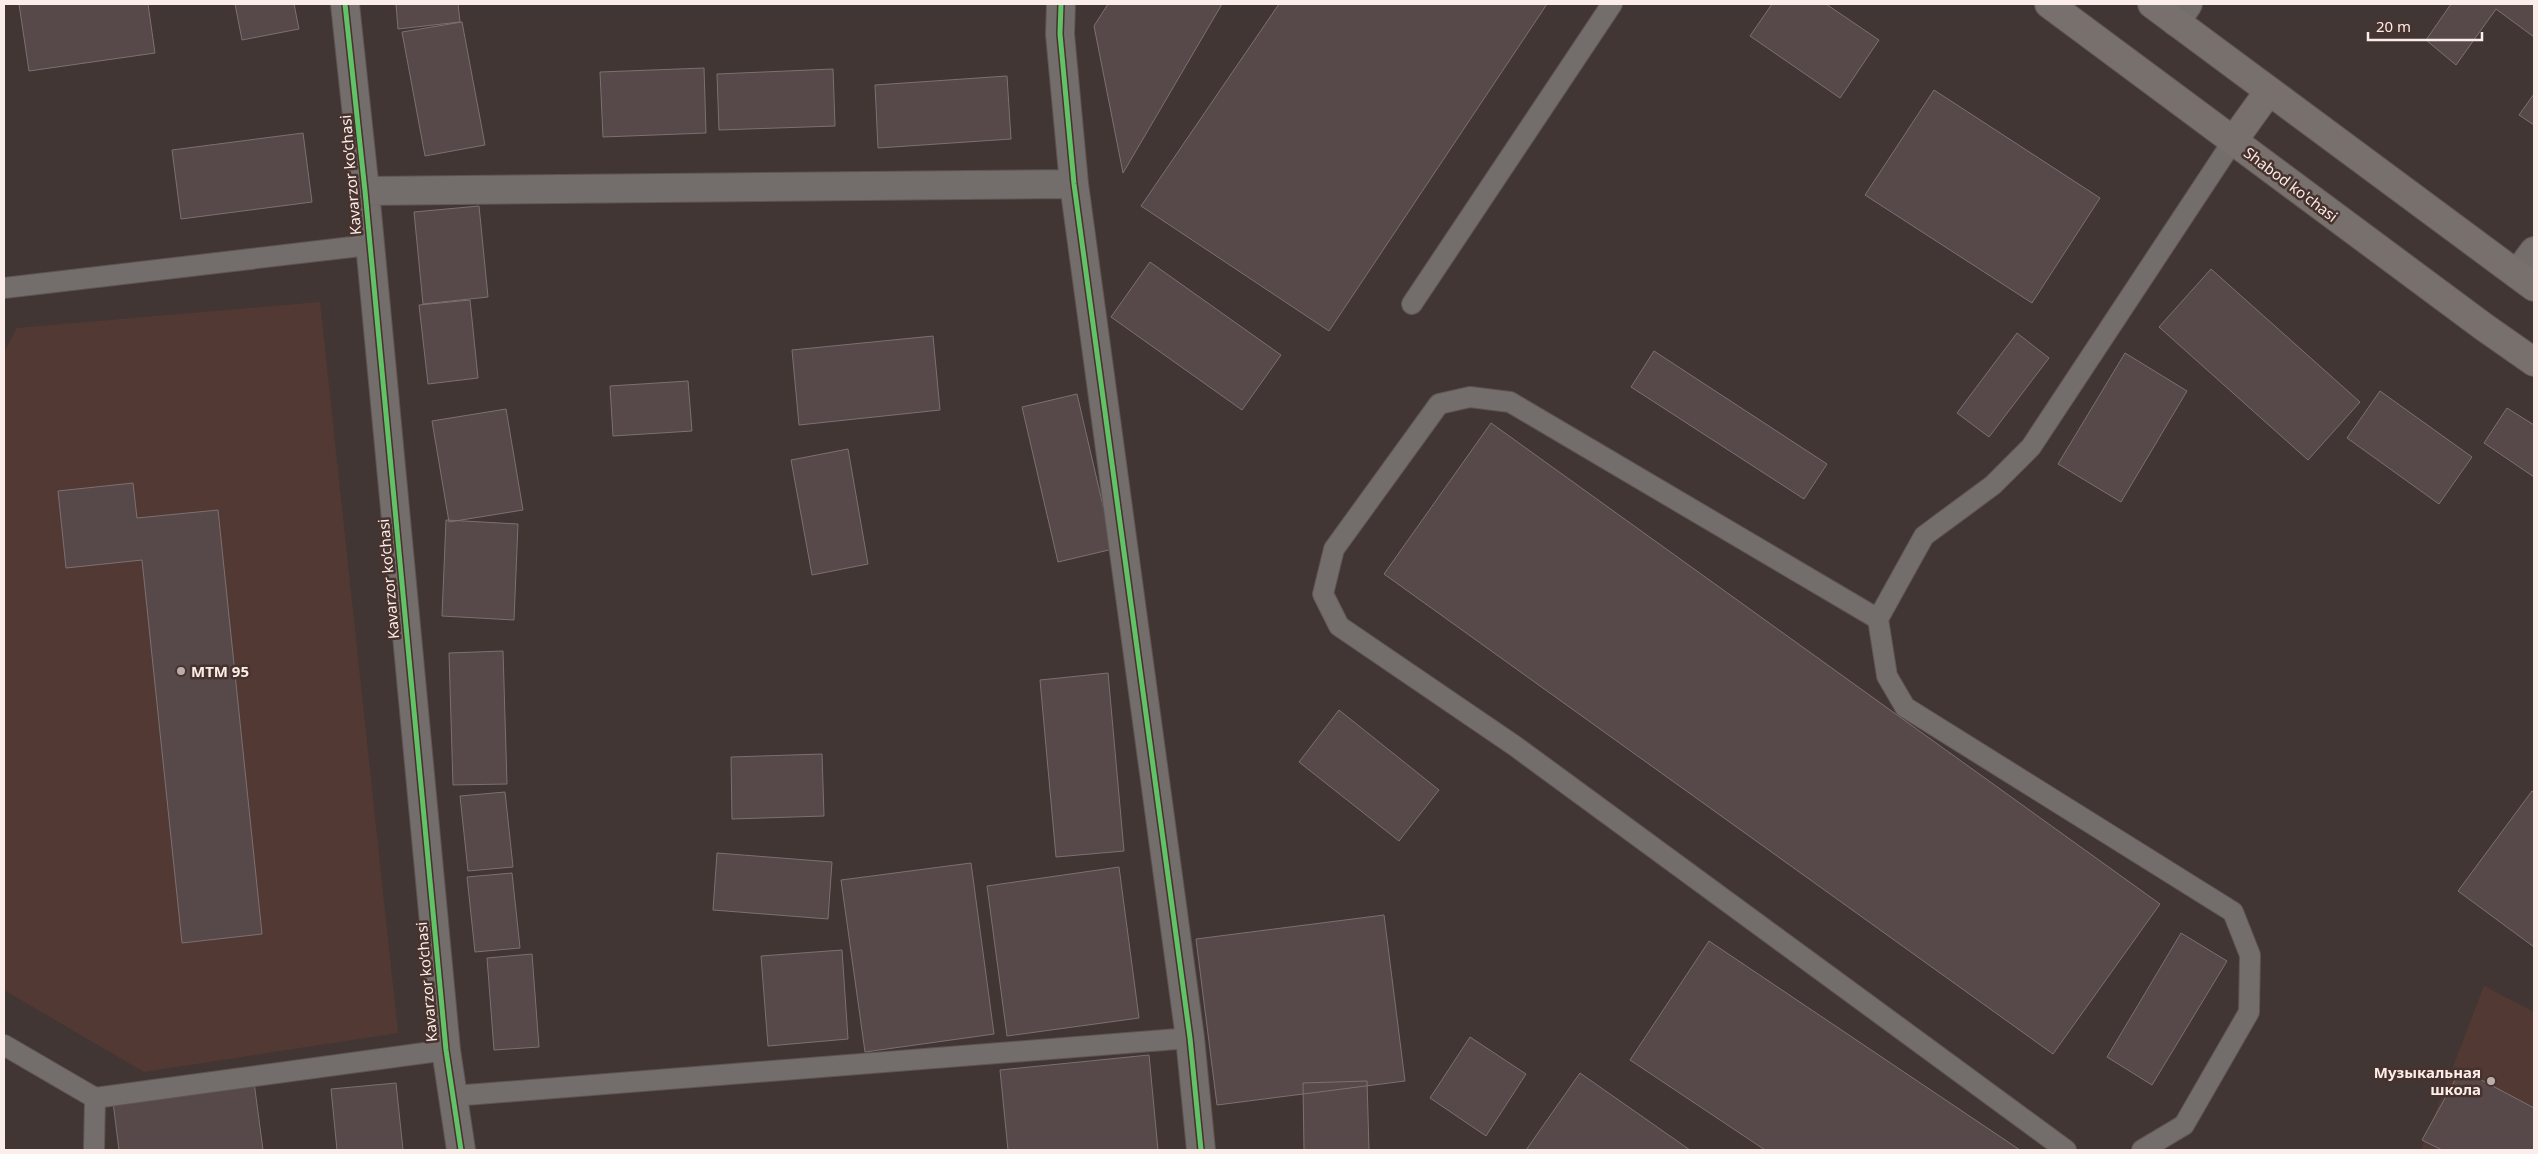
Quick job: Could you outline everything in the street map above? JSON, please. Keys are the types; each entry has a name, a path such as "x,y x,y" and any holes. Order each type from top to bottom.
{"main road":[{"name":"Shabod ko'chasi","path":"2049,4 2484,328 2534,362"},
{"path":"2152,4 2182,13 2269,91 2526,280"},
{"path":"2233,141 2269,91"}],"street":[{"name":"Kavarzor ko’chasi","path":"345,4 365,191 446,1050 462,1150"},
{"path":"1062,4 1060,34 1074,184 1190,1038 1201,1150"},
{"path":"365,191 1074,184"},
{"path":"2526,280 2534,251"}],"lane":[{"path":"1412,304 1612,4"},
{"path":"2142,1150 2184,1124 2249,1012 2250,955 2233,912 1905,706 1887,676 1878,618 1924,536 1993,485 2031,448 2233,141"},
{"path":"4,288 369,245"},
{"path":"1878,618 1510,402 1470,397 1439,404 1334,549 1323,594 1339,626 1515,746 2066,1150"},
{"path":"453,1096 1190,1038"},
{"path":"4,1045 95,1098 446,1050"},
{"path":"94,1150 95,1098"}],"shaded area":[{"name":"МТМ 95","path":"320,302 398,1033 144,1072 4,990 4,352 17,328"},
{"name":"Музыкальная школа","path":"2484,986 2534,1012 2534,1150 2421,1150"}],"building":[{"path":"19,4 148,4 155,53 29,71"},
{"path":"235,4 294,4 299,29 242,40"},
{"path":"396,4 458,4 460,22 398,29"},
{"path":"1108,4 1222,4 1123,173 1094,26"},
{"path":"1279,4 1547,4 1329,331 1141,206"},
{"path":"1772,4 1826,4 1879,40 1840,98 1750,36"},
{"path":"2451,4 2534,4 2534,37 2496,9 2456,65 2426,40"},
{"path":"462,22 485,145 425,156 402,32"},
{"path":"704,68 706,133 603,137 600,72"},
{"path":"833,69 835,126 719,130 717,74"},
{"path":"1007,76 1011,139 878,148 875,85"},
{"path":"1934,90 2100,198 2032,303 1865,195"},
{"path":"2534,94 2534,125 2519,115"},
{"path":"303,133 312,202 181,219 172,150"},
{"path":"479,206 488,297 423,304 414,212"},
{"path":"1150,262 1281,355 1242,410 1111,317"},
{"path":"2211,269 2360,402 2308,460 2159,327"},
{"path":"470,300 478,378 428,384 419,305"},
{"path":"2017,333 2049,358 1989,437 1957,413"},
{"path":"933,336 940,410 799,425 792,350"},
{"path":"1654,351 1827,464 1804,499 1631,387"},
{"path":"2125,353 2187,391 2121,502 2058,464"},
{"path":"688,381 692,431 613,436 610,386"},
{"path":"2380,391 2472,457 2439,504 2347,438"},
{"path":"1077,394 1113,549 1058,562 1022,407"},
{"path":"2507,408 2534,425 2534,477 2484,443"},
{"path":"506,409 523,510 449,522 432,421"},
{"path":"1491,423 2160,904 2053,1054 1384,574"},
{"path":"848,449 868,564 812,575 791,460"},
{"path":"133,483 137,518 218,510 262,934 182,943 142,560 66,568 58,491"},
{"path":"446,520 518,524 514,620 442,616"},
{"path":"503,651 507,784 453,785 449,653"},
{"path":"1108,673 1124,851 1056,857 1040,680"},
{"path":"1339,710 1439,790 1399,841 1299,762"},
{"path":"822,754 824,816 732,819 731,757"},
{"path":"2532,791 2534,793 2534,947 2458,891"},
{"path":"505,792 513,867 468,871 460,796"},
{"path":"717,853 832,862 828,919 713,910"},
{"path":"971,863 994,1034 865,1052 841,880"},
{"path":"1119,867 1139,1018 1007,1036 987,886"},
{"path":"512,873 520,948 475,952 467,877"},
{"path":"1384,915 1405,1081 1217,1105 1196,939"},
{"path":"2181,933 2227,961 2152,1085 2107,1057"},
{"path":"1709,941 2020,1150 1765,1150 1630,1060"},
{"path":"842,950 848,1039 768,1046 761,956"},
{"path":"532,954 539,1047 494,1050 487,958"},
{"path":"1470,1037 1526,1074 1486,1136 1430,1098"},
{"path":"1149,1055 1158,1150 1008,1150 1000,1070"},
{"path":"2461,1069 2534,1108 2534,1150 2442,1150 2422,1140"},
{"path":"1580,1073 1690,1150 1526,1150"},
{"path":"1367,1081 1369,1150 1304,1150 1303,1083"},
{"path":"254,1082 263,1150 119,1150 113,1102"},
{"path":"396,1083 403,1150 337,1150 331,1089"}],"cycle path":[{"path":"345,4 365,191 446,1050 461,1150"},
{"path":"1061,4 1060,34 1074,184 1190,1038 1201,1150"}],"place":[{"name":"МТМ 95","path":"181,671"},
{"name":"Музыкальная школа","path":"2491,1081"}]}
